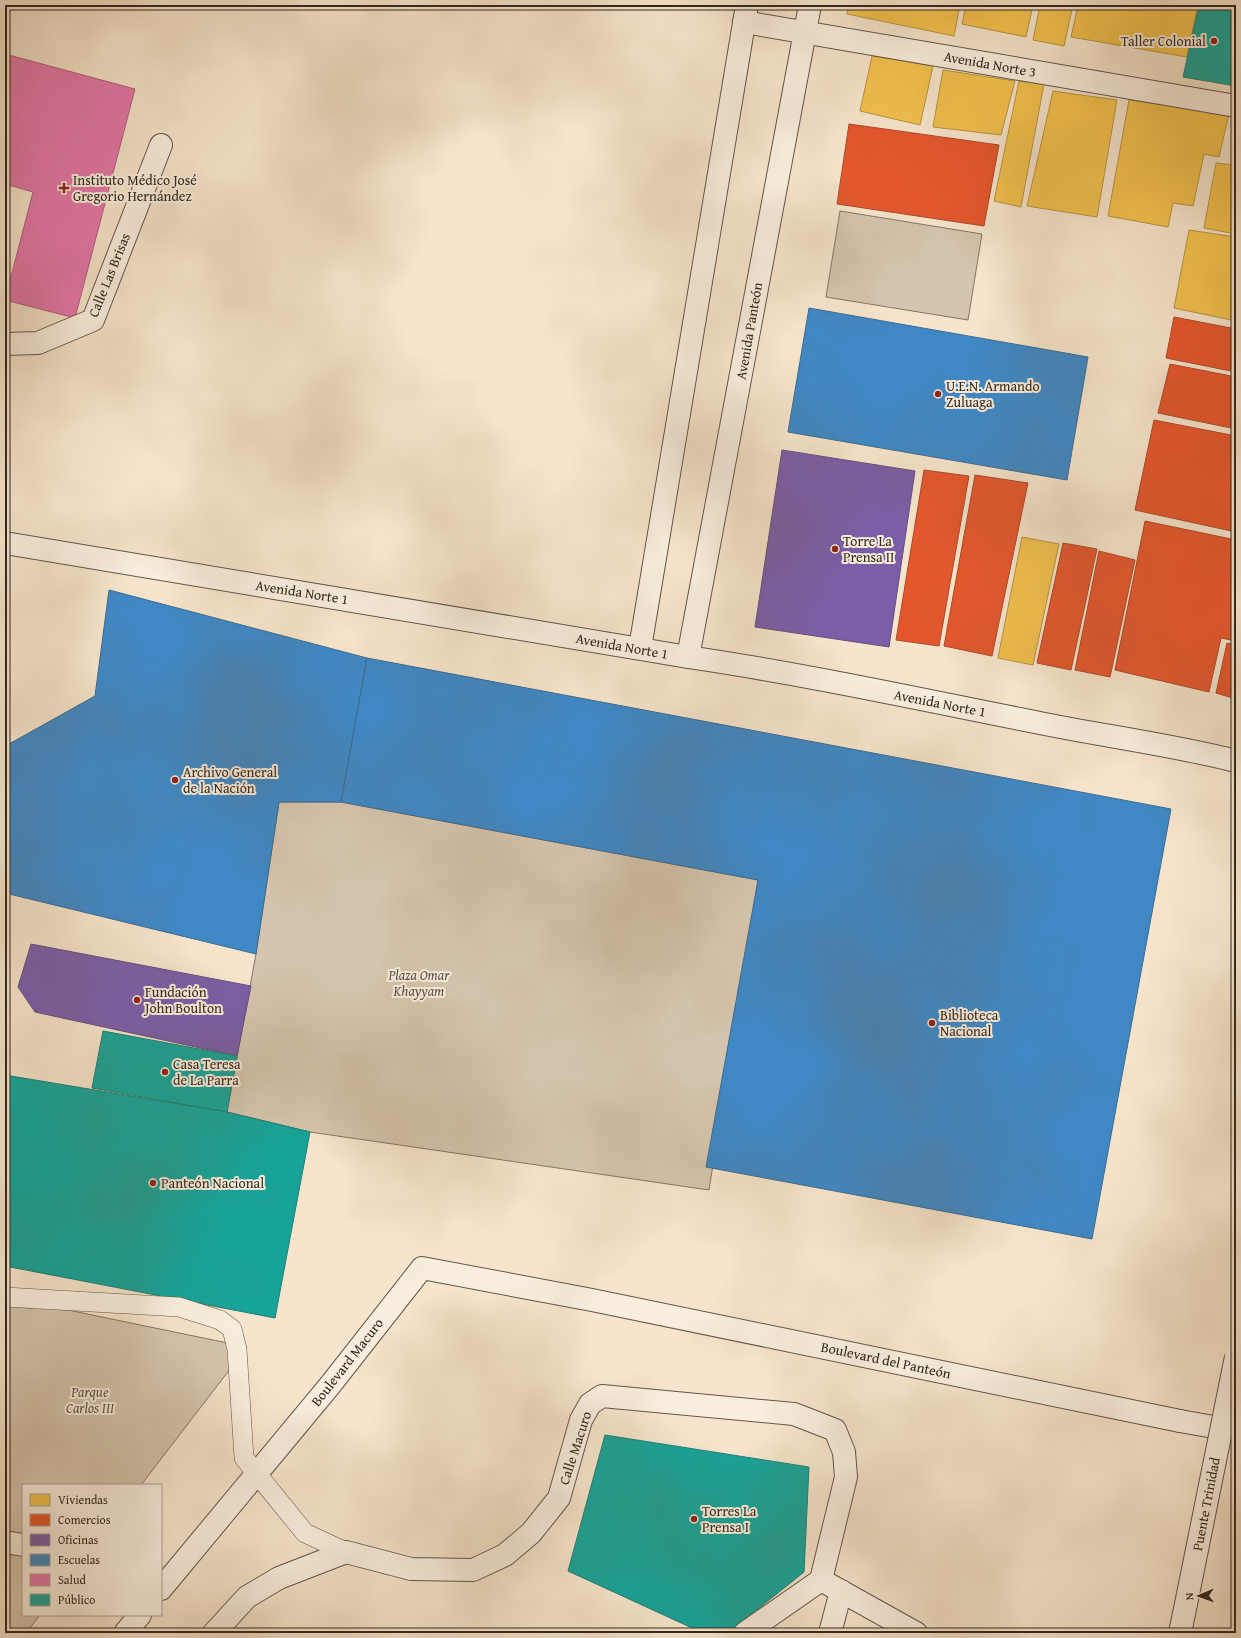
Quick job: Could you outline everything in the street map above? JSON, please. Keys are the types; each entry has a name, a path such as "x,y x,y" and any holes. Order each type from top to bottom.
{"street":[{"name":"Avenida Panteón","path":"688,657 806,33 810,5"},
{"name":"Avenida Norte 3","path":"746,13 806,33 1236,106"},
{"path":"640,648 746,13"},
{"name":"Calle Las Brisas","path":"5,344 38,343 93,320 161,145"},
{"name":"Avenida Norte 1","path":"5,543 760,668 1051,726 1188,749 1236,761"},
{"name":"Boulevard Macuro","path":"162,1586 169,1568 257,1473 332,1384 422,1268 592,1300"},
{"name":"Boulevard del Panteón","path":"592,1300 1180,1421 1236,1431"},
{"name":"Puente Trinidad","path":"1180,1633 1236,1357"},
{"name":"Calle Macuro","path":"346,1552 412,1569 457,1570 473,1570 505,1555 531,1533 559,1498 581,1420 590,1404 602,1396 794,1414 835,1430 844,1452 846,1477 821,1580"},
{"path":"5,1542 22,1544"},
{"path":"214,1633 247,1597 279,1578 346,1552"},
{"path":"745,1633 821,1580 916,1633"},
{"path":"830,1633 841,1591"},
{"path":"125,1633 139,1616"}],"lane":[{"path":"5,1297 179,1306 220,1320 232,1329 236,1342 244,1458 305,1533 346,1552"}],"green space":[{"path":"840,211 982,234 968,320 826,297"},
{"name":"Plaza Omar Khayyam","path":"279,802 341,802 758,880 709,1190 310,1132 227,1112 256,954"},
{"name":"Parque Carlos III","path":"5,1297 247,1347 142,1484 22,1484 22,1616 39,1616 26,1633 5,1633"}],"building: Viviendas":[{"path":"848,5 960,5 954,36 847,14"},
{"path":"966,5 1033,5 1026,37 962,24"},
{"path":"1040,5 1073,5 1064,46 1033,40"},
{"path":"1078,5 1198,5 1187,57 1071,37"},
{"path":"872,56 933,66 920,125 860,111"},
{"path":"943,70 1015,81 1001,135 933,127"},
{"path":"1019,81 1044,84 1021,207 994,201"},
{"path":"1053,91 1117,100 1097,217 1027,206"},
{"path":"1129,100 1229,114 1219,157 1204,154 1193,206 1173,203 1168,227 1108,216"},
{"path":"1236,140 1236,161 1233,161"},
{"path":"1216,163 1236,165 1236,234 1204,228"},
{"path":"1189,230 1236,237 1236,321 1174,308"},
{"path":"1022,537 1059,544 1033,665 998,658"}],"building: Comercios":[{"path":"849,124 999,145 984,226 837,204"},
{"path":"1174,317 1236,329 1236,372 1166,358"},
{"path":"1170,364 1236,377 1236,429 1158,413"},
{"path":"1154,420 1236,436 1236,532 1135,510"},
{"path":"924,470 969,476 939,646 896,640"},
{"path":"975,475 1028,483 992,656 944,646"},
{"path":"1145,521 1236,540 1236,641 1221,638 1209,692 1115,670"},
{"path":"1063,543 1097,549 1071,670 1037,663"},
{"path":"1099,551 1135,560 1110,677 1075,670"},
{"path":"1227,643 1236,645 1236,699 1216,693"}],"building: Oficinas":[{"name":"Torre La Prensa II","path":"782,450 915,471 889,647 755,627"},
{"name":"Fundación John Boulton","path":"31,944 251,986 237,1056 35,1012 18,987"}],"building: Escuelas":[{"name":"U.E.N. Armando Zuluaga","path":"809,308 1088,357 1067,480 788,432"},
{"name":"Archivo General de la Nación","path":"109,590 367,658 341,802 279,802 256,954 5,893 5,759 9,744 95,696"},
{"name":"Biblioteca Nacional","path":"367,658 1171,809 1092,1239 706,1167 758,880 341,802"}],"building: Salud":[{"name":"Instituto Médico José Gregorio Hernández","path":"5,54 135,89 75,318 5,300 33,192 5,184"}],"building: Público":[{"name":"Taller Colonial","path":"1199,5 1236,5 1236,86 1183,77"},
{"name":"Casa Teresa de La Parra","path":"103,1031 237,1056 227,1112 92,1088"},
{"name":"Panteón Nacional","path":"5,1075 227,1112 310,1132 275,1318 5,1266"},
{"name":"Torres La Prensa I","path":"605,1435 809,1467 804,1572 728,1633 703,1633 568,1571"}],"place":[{"name":"Taller Colonial","path":"1214,41"},
{"name":"Instituto Médico José Gregorio Hernández","path":"64,188"},
{"name":"U.E.N. Armando Zuluaga","path":"938,394"},
{"name":"Torre La Prensa II","path":"835,549"},
{"name":"Archivo General de la Nación","path":"175,780"},
{"name":"Fundación John Boulton","path":"137,1000"},
{"name":"Biblioteca Nacional","path":"932,1023"},
{"name":"Casa Teresa de La Parra","path":"165,1072"},
{"name":"Panteón Nacional","path":"153,1183"},
{"name":"Torres La Prensa I","path":"694,1519"}]}
